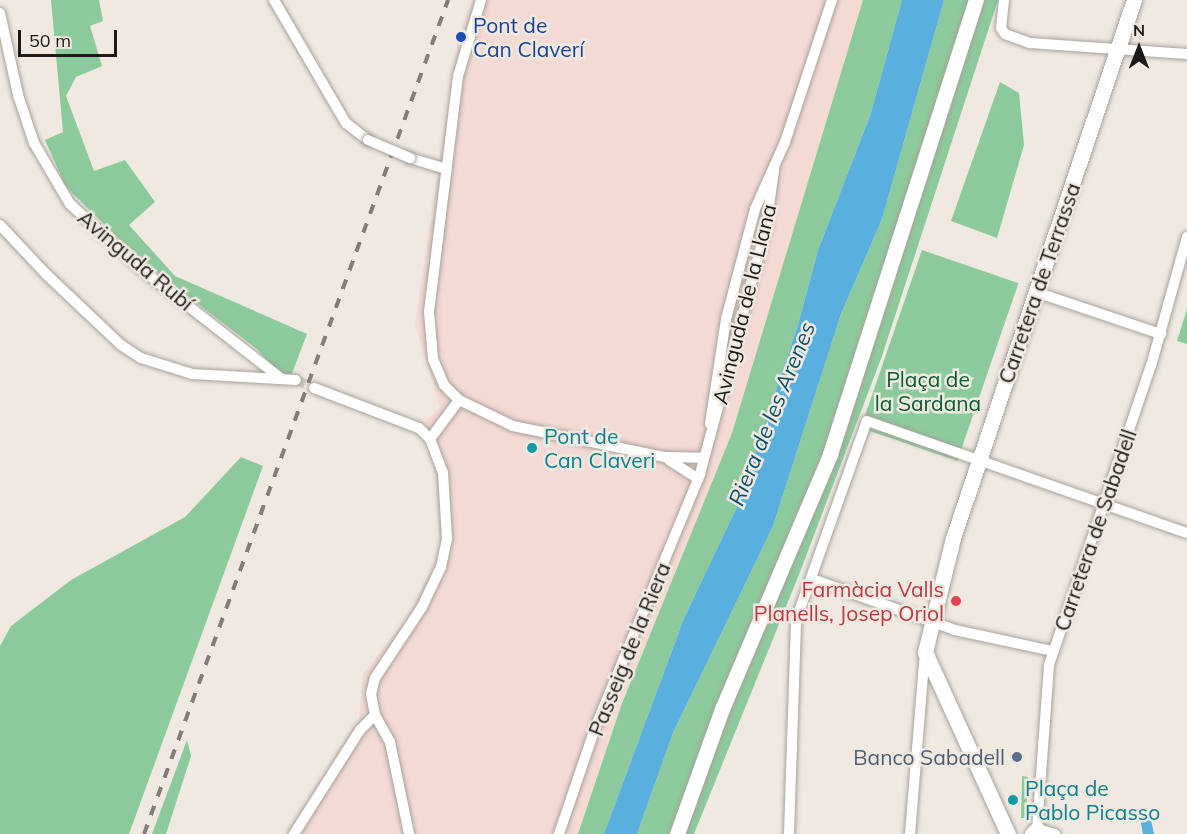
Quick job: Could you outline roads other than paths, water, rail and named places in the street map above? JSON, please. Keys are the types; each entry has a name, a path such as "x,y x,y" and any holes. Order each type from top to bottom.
{"street":[{"path":"274,0 346,123 368,140 410,158 446,169"},
{"path":"480,0 458,76 429,312 430,337 444,385 459,400 513,426 664,458 703,462"},
{"name":"Avinguda de la Llana","path":"703,462 709,437 726,320 755,208 774,170 832,0"},
{"path":"677,834 722,709 830,454 976,0"},
{"path":"1004,0 999,21 1005,34 1030,43 1187,54"},
{"name":"Carretera de Terrassa","path":"925,652 931,619 979,459 1134,0"},
{"name":"Avinguda Rubí","path":"0,13 18,95 34,143 70,204 125,255 279,377"},
{"name":"Avinguda de la Llana","path":"709,437 721,405 766,228 774,170"},
{"path":"0,225 46,274 122,345 141,358 192,374 279,377 296,380"},
{"name":"Carretera de Sabadell","path":"1035,832 1045,687 1052,651 1105,503 1161,334 1187,237"},
{"path":"1036,292 1161,334"},
{"path":"314,388 410,425 430,439 443,473 447,539 441,567 422,607 375,678 371,694 375,715 390,742 409,834"},
{"path":"430,439 459,400"},
{"path":"789,834 796,620 867,421 1187,533"},
{"path":"664,458 698,479"},
{"name":"Passeig de la Riera","path":"559,834 595,728 703,462"},
{"path":"812,579 986,639 1052,651"},
{"path":"910,834 925,652"},
{"path":"925,652 1008,834"},
{"path":"294,834 360,730 375,715"},
{"path":"1035,832 1055,834"}],"water":[{"name":"Riera de les Arenes","path":"902,0 944,0 882,219 841,314 773,526 673,733 637,834 604,834 684,618 737,507 798,325 818,250 870,116"},
{"path":"1149,811 1154,834 1143,834 1139,813"}],"tunnel":[{"path":"296,380 314,388"}],"railway":[{"path":"144,834 448,0"}],"place":[{"name":"Pont de Can Claverí","path":"461,37"},
{"name":"Pont de Can Claveri","path":"532,448"},
{"name":"Farmàcia Valls Planells, Josep Oriol","path":"956,601"},
{"name":"Banco Sabadell","path":"1017,757"},
{"name":"Plaça de Pablo Picasso","path":"1013,800"}],"park label":[{"name":"Plaça de la Sardana","path":"928,391"}]}
